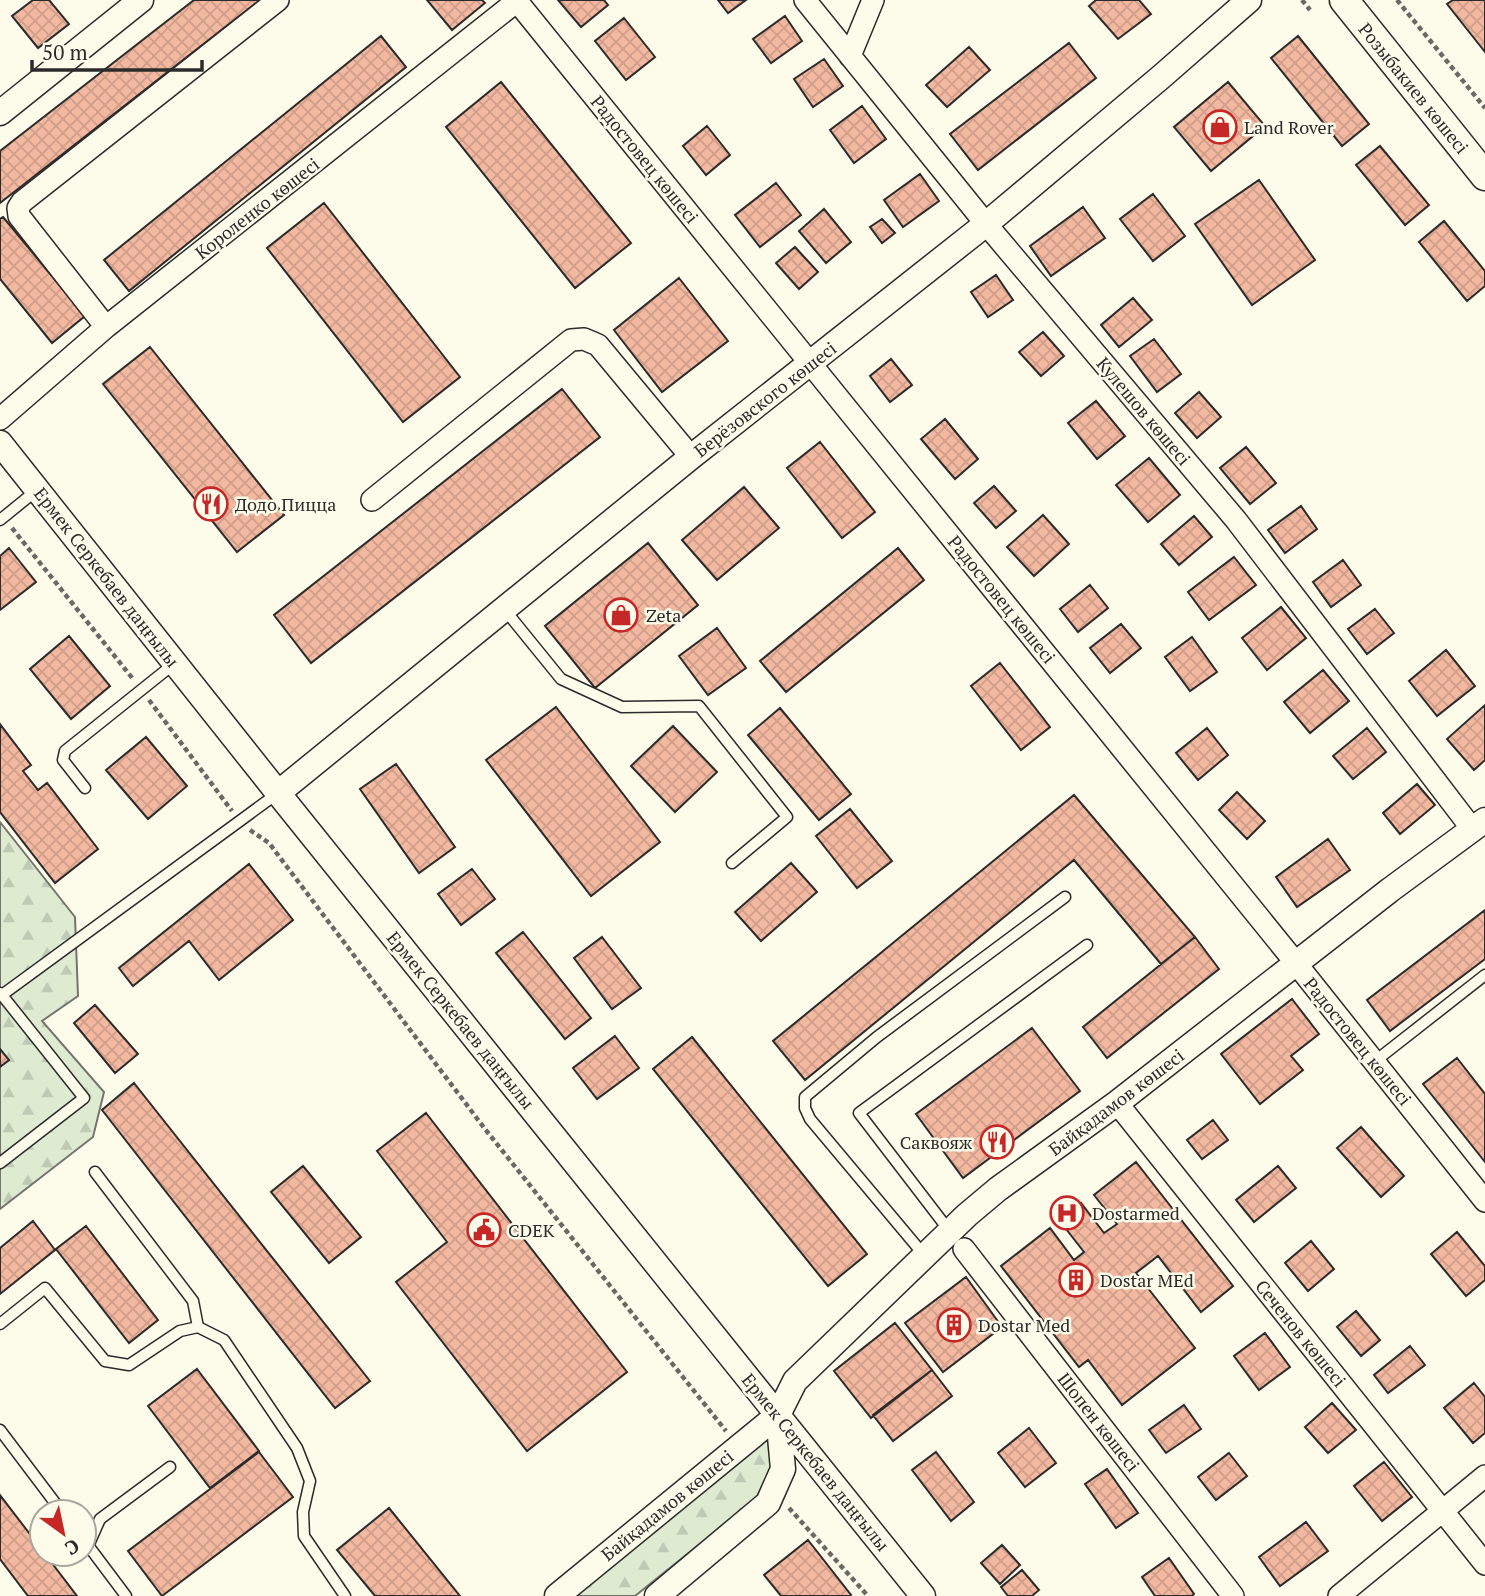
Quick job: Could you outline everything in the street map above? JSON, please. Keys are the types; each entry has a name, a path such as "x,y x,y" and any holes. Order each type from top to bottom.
{"main road":[{"name":"Розыбакиев көшесі","path":"1344,0 1485,176"}],"street":[{"path":"0,113 141,0"},
{"path":"106,327 19,216 18,208 33,193 278,0"},
{"name":"Короленко көшесі","path":"0,419 106,327 517,0"},
{"name":"Радостовец көшесі","path":"517,0 1485,1200"},
{"name":"Кулешов көшесі","path":"805,0 986,224 1236,520 1479,825"},
{"path":"850,55 873,0"},
{"name":"Берёзовского көшесі","path":"278,793 691,457 986,224 1249,0"},
{"path":"372,500 571,340 584,339 598,345 691,457"},
{"name":"Ермек Серкебаев даңғылы","path":"0,443 923,1596"},
{"name":"Байқадамов көшесі","path":"558,1596 778,1415 795,1381 924,1255 957,1240 998,1189 1117,1103 1390,890 1479,825"},
{"name":"Сеченов көшесі","path":"1117,1103 1485,1564"},
{"name":"Шопен көшесі","path":"957,1240 1233,1596"},
{"path":"657,1596 768,1503 783,1469 778,1415"},
{"path":"1339,1596 1485,1476"}],"lane":[{"path":"0,520 37,490"},
{"path":"505,610 562,679 622,707 699,706 787,817 732,863"},
{"path":"85,788 63,760 65,751 174,663"},
{"path":"0,1163 84,1098 1,994 278,793"},
{"path":"924,1255 810,1119 805,1097 877,1037 1065,897"},
{"path":"957,1240 859,1113 1087,945"},
{"path":"1374,1062 1485,975"},
{"path":"95,1172 193,1301 198,1327"},
{"path":"0,1324 45,1288 105,1361 129,1365 180,1331 198,1327 224,1340 297,1448 310,1480 303,1512 304,1536 345,1596"},
{"path":"0,1430 51,1498"},
{"path":"98,1522 170,1467"},
{"path":"98,1559 126,1596"}],"path":[{"path":"1302,0 1310,10"},
{"path":"1397,0 1485,108"},
{"path":"269,843 485,1129 738,1447"},
{"path":"774,1493 868,1596"}],"green space":[{"path":"0,822 75,917 78,996 42,1021 104,1092 93,1137 0,1209"},
{"path":"774,1427 773,1485 635,1596 567,1596"}],"building":[{"path":"33,0 49,0 69,24 38,48 12,16"},
{"path":"194,0 260,0 0,203 0,151"},
{"path":"427,0 482,0 485,3 452,30"},
{"path":"558,0 604,0 608,5 581,27"},
{"path":"718,0 746,0 728,13"},
{"path":"1096,0 1139,0 1151,14 1118,39 1089,6"},
{"path":"1453,0 1485,0 1485,52 1447,4"},
{"path":"785,16 802,41 771,63 753,39"},
{"path":"624,18 655,57 626,80 595,41"},
{"path":"381,36 406,67 129,291 104,260"},
{"path":"1298,36 1369,124 1342,146 1271,58"},
{"path":"1069,43 1096,78 978,170 950,134"},
{"path":"969,47 990,70 947,107 926,85"},
{"path":"824,59 843,86 813,107 794,79"},
{"path":"501,82 631,243 575,288 446,127"},
{"name":"Land Rover","path":"1228,82 1265,126 1211,171 1174,127"},
{"path":"862,106 886,139 854,163 830,130"},
{"path":"707,126 730,155 706,175 683,146"},
{"path":"1380,146 1429,205 1405,225 1356,165"},
{"path":"920,174 939,201 903,227 884,200"},
{"path":"1259,180 1315,260 1252,305 1195,224"},
{"path":"776,183 801,215 760,247 735,215"},
{"path":"1153,194 1185,236 1153,261 1120,219"},
{"path":"324,203 460,377 403,422 267,248"},
{"path":"1083,207 1105,238 1051,276 1030,246"},
{"path":"824,209 851,242 826,263 799,231"},
{"path":"3,217 85,316 52,343 0,279 0,219"},
{"path":"882,219 895,233 882,243 870,227"},
{"path":"1444,221 1485,271 1485,286 1467,301 1419,242"},
{"path":"795,247 818,272 799,289 776,263"},
{"path":"996,275 1013,300 988,317 971,292"},
{"path":"679,278 728,341 662,392 614,330"},
{"path":"1133,298 1152,320 1119,347 1101,325"},
{"path":"1043,332 1064,356 1041,376 1019,352"},
{"path":"1154,339 1181,374 1157,392 1130,356"},
{"path":"150,347 284,515 237,552 103,384"},
{"path":"891,359 912,385 890,402 870,376"},
{"path":"562,389 600,437 311,663 274,615"},
{"path":"1199,392 1221,417 1197,438 1175,413"},
{"path":"1096,401 1125,436 1097,459 1068,423"},
{"path":"945,419 978,459 955,479 921,439"},
{"path":"820,442 875,512 842,538 787,468"},
{"path":"1246,447 1276,483 1250,504 1220,468"},
{"path":"1149,458 1180,495 1148,522 1116,485"},
{"path":"994,486 1016,511 996,528 974,503"},
{"path":"744,487 779,528 717,580 682,540"},
{"path":"1301,506 1317,529 1285,553 1268,530"},
{"path":"1043,515 1069,544 1034,576 1007,547"},
{"path":"1194,516 1212,537 1179,565 1161,544"},
{"name":"Zeta","path":"648,543 698,605 595,688 545,626"},
{"path":"9,548 36,582 0,610 0,556"},
{"path":"898,548 924,580 786,692 760,661"},
{"path":"1234,557 1256,585 1209,620 1188,592"},
{"path":"1343,560 1361,585 1331,607 1313,582"},
{"path":"1090,585 1108,608 1078,632 1060,609"},
{"path":"1281,607 1306,638 1267,670 1242,638"},
{"path":"1375,609 1394,633 1367,654 1348,629"},
{"path":"1121,624 1141,648 1110,673 1090,648"},
{"path":"717,628 746,668 708,695 679,656"},
{"path":"69,636 110,686 71,719 30,669"},
{"path":"1192,637 1217,672 1190,691 1165,657"},
{"path":"1446,650 1475,686 1437,716 1409,681"},
{"path":"1000,663 1050,727 1021,750 971,686"},
{"path":"1323,670 1349,701 1310,733 1284,702"},
{"path":"1485,705 1485,760 1474,770 1447,739"},
{"path":"556,707 660,842 591,896 486,760"},
{"path":"780,708 851,794 819,820 748,735"},
{"path":"0,724 31,765 23,771 38,790 47,783 98,849 55,883 0,812"},
{"path":"673,726 717,772 675,812 631,766"},
{"path":"1207,728 1228,755 1198,780 1176,753"},
{"path":"1367,728 1386,752 1353,779 1333,756"},
{"path":"146,737 187,786 148,819 106,770"},
{"path":"396,764 455,847 419,873 360,789"},
{"path":"1417,784 1435,805 1400,834 1383,813"},
{"path":"1237,792 1265,821 1247,839 1219,810"},
{"path":"1074,795 1195,937 1161,964 1074,860 805,1080 773,1041"},
{"path":"850,809 892,861 857,888 816,836"},
{"path":"1328,839 1350,870 1297,907 1276,877"},
{"path":"791,863 817,892 761,941 735,912"},
{"path":"249,864 293,920 219,980 189,941 133,986 119,968"},
{"path":"472,869 495,899 461,925 438,894"},
{"path":"1485,910 1485,959 1390,1031 1367,1000"},
{"path":"523,932 591,1018 565,1039 496,953"},
{"path":"602,937 641,988 612,1009 574,958"},
{"path":"1195,937 1219,969 1107,1058 1083,1027"},
{"path":"1292,999 1319,1034 1291,1056 1303,1070 1260,1104 1221,1054"},
{"path":"95,1005 138,1054 115,1073 74,1023"},
{"path":"1032,1028 1080,1091 963,1178 916,1114"},
{"path":"615,1036 639,1068 597,1099 573,1068"},
{"path":"692,1037 867,1254 828,1286 653,1069"},
{"path":"0,1049 9,1060 0,1067"},
{"path":"1457,1058 1485,1094 1485,1162 1423,1084"},
{"path":"134,1083 370,1381 335,1408 102,1110"},
{"path":"426,1113 627,1372 527,1451 396,1282 447,1242 377,1151"},
{"path":"1213,1120 1228,1140 1202,1159 1187,1140"},
{"path":"1361,1127 1404,1176 1381,1197 1337,1148"},
{"name":"Dostar MEd","path":"1136,1162 1233,1286 1201,1312 1158,1256 1136,1273 1195,1348 1122,1405 1088,1360 1079,1367 1001,1266 1050,1228 1074,1260 1084,1252 1059,1220 1081,1203 1104,1233 1117,1224 1094,1195"},
{"path":"303,1166 361,1237 329,1263 271,1192"},
{"path":"1278,1166 1296,1188 1254,1222 1236,1200"},
{"path":"33,1221 55,1250 0,1294 0,1248"},
{"path":"86,1226 158,1320 129,1343 56,1249"},
{"path":"1457,1232 1485,1266 1485,1280 1466,1296 1431,1254"},
{"path":"1311,1241 1334,1269 1308,1291 1285,1263"},
{"name":"Dostar Med","path":"966,1277 1002,1327 943,1372 905,1323"},
{"path":"1356,1311 1380,1340 1361,1356 1337,1327"},
{"path":"895,1323 932,1370 871,1418 834,1371"},
{"path":"1265,1333 1290,1367 1259,1390 1234,1356"},
{"path":"1410,1346 1425,1365 1388,1393 1374,1375"},
{"path":"197,1369 259,1451 210,1488 148,1406"},
{"path":"932,1370 952,1396 893,1441 873,1415"},
{"path":"1474,1383 1485,1397 1485,1433 1473,1443 1444,1408"},
{"path":"1332,1403 1356,1430 1328,1453 1305,1427"},
{"path":"1184,1405 1201,1429 1166,1453 1149,1430"},
{"path":"1029,1428 1056,1463 1025,1487 998,1453"},
{"path":"259,1452 293,1497 162,1596 128,1551"},
{"path":"936,1452 974,1502 951,1521 912,1470"},
{"path":"1229,1453 1247,1476 1216,1500 1198,1477"},
{"path":"1384,1462 1412,1497 1382,1521 1354,1486"},
{"path":"1107,1469 1138,1513 1116,1528 1085,1484"},
{"path":"0,1495 28,1532 28,1568 56,1568 77,1596 28,1596 0,1559"},
{"path":"389,1508 460,1596 375,1596 337,1550"},
{"path":"1306,1522 1328,1551 1280,1586 1259,1557"},
{"path":"808,1540 850,1596 781,1596 764,1575"},
{"path":"1002,1545 1020,1565 1000,1584 981,1563"},
{"path":"1169,1558 1194,1594 1192,1596 1155,1596 1142,1577"},
{"path":"1022,1570 1039,1590 1032,1596 1008,1596 1001,1587"}],"place":[{"name":"Land Rover","path":"1220,127"},
{"name":"Додо Пицца","path":"211,504"},
{"name":"Zeta","path":"621,615"},
{"name":"Саквояж","path":"997,1142"},
{"name":"Dostarmed","path":"1067,1213"},
{"name":"CDEK","path":"484,1230"},
{"name":"Dostar MEd","path":"1076,1280"},
{"name":"Dostar Med","path":"954,1325"}]}
